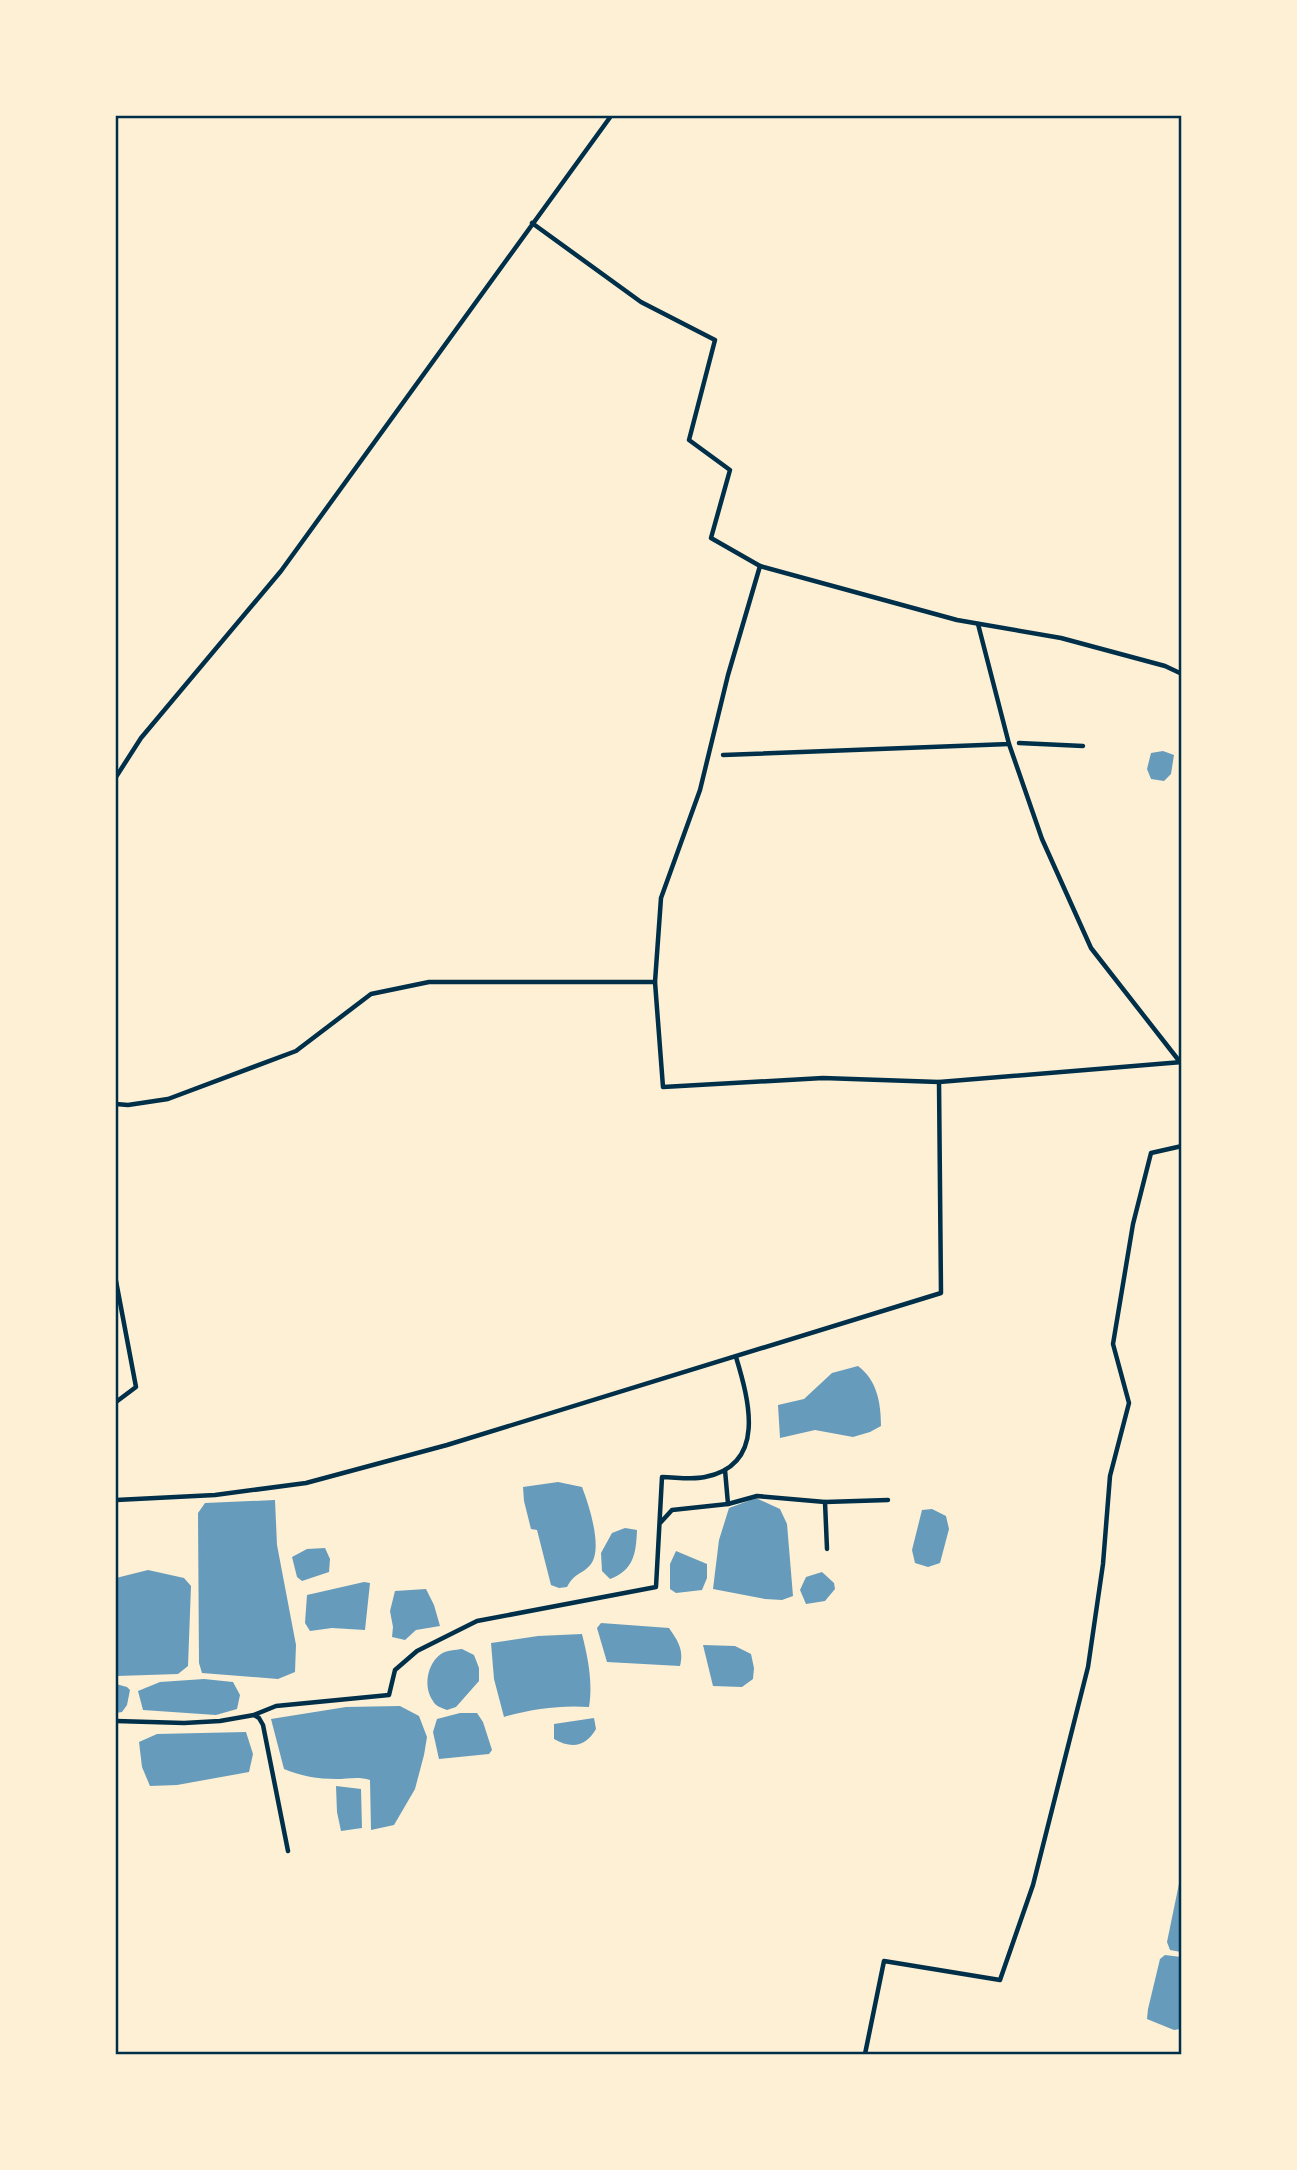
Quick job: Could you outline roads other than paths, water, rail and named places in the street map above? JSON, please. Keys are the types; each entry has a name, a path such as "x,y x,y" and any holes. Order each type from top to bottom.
{"street":[{"path":"116,777 141,738 281,571 611,116"},
{"path":"532,223 641,302 715,340 689,440 730,470 711,538 760,566 957,620 1061,638 1165,666 1181,674"},
{"path":"760,566 728,675 700,790 660,898 654,982 663,1087 823,1079 939,1082 1181,1062"},
{"path":"978,624 1009,744 1042,839 1091,948 1181,1062"},
{"path":"1019,743 1083,746"},
{"path":"723,755 1009,744"},
{"path":"116,1104 128,1105 168,1099 296,1051 371,994 429,982 654,982"},
{"path":"116,1500 215,1494 306,1483 447,1445 941,1293 939,1082"},
{"path":"865,2054 884,1961 1000,1980 1033,1885 1088,1667 1103,1564 1110,1476 1129,1402 1113,1344 1133,1224 1151,1153 1181,1146"},
{"path":"116,1282 136,1387 116,1402"},
{"path":"116,1721 220,1721 254,1715 284,1705 389,1695 395,1670 417,1651 478,1620 656,1587 662,1477 704,1478 733,1467 745,1450 751,1419 736,1356"},
{"path":"725,1470 728,1504"},
{"path":"660,1523 672,1510 728,1504 757,1496 825,1502 888,1500"},
{"path":"825,1502 827,1549"},
{"path":"254,1715 263,1725 288,1851"}],"water":[{"path":"1163,751 1174,755 1171,774 1164,781 1151,779 1147,769 1151,753"},
{"path":"858,1366 874,1385 881,1426 853,1437 815,1430 780,1438 778,1405 804,1399 832,1373"},
{"path":"558,1482 582,1487 594,1526 596,1548 591,1564 567,1587 559,1588 551,1585 537,1530 531,1529 523,1487"},
{"path":"756,1498 780,1509 787,1524 793,1596 782,1600 713,1589 719,1540 729,1508"},
{"path":"275,1500 277,1545 296,1645 295,1672 278,1679 202,1673 199,1663 198,1513 205,1503"},
{"path":"932,1509 946,1516 949,1529 940,1563 928,1567 915,1563 912,1550 922,1510"},
{"path":"625,1528 637,1530 632,1560 624,1571 610,1579 602,1571 601,1553 612,1533"},
{"path":"325,1548 330,1559 329,1572 302,1581 297,1577 292,1557 307,1549"},
{"path":"676,1551 707,1564 707,1578 702,1590 676,1593 670,1589 670,1564"},
{"path":"148,1570 184,1578 191,1586 188,1666 178,1674 117,1676 116,1578"},
{"path":"822,1572 834,1583 835,1589 825,1601 806,1604 800,1590 806,1577"},
{"path":"364,1582 370,1583 365,1630 332,1628 310,1631 305,1623 307,1595"},
{"path":"426,1589 440,1626 416,1630 405,1640 392,1637 390,1611 395,1591"},
{"path":"601,1623 669,1628 679,1646 680,1666 607,1662 597,1628"},
{"path":"582,1634 590,1679 589,1707 546,1708 504,1717 494,1679 491,1643 538,1636"},
{"path":"703,1645 735,1646 751,1654 753,1679 742,1687 713,1686"},
{"path":"462,1649 474,1655 479,1668 479,1681 456,1707 447,1710 434,1703 428,1689 428,1676 432,1664 441,1654"},
{"path":"204,1679 233,1682 240,1695 237,1709 216,1715 143,1710 138,1691 160,1682"},
{"path":"116,1684 130,1690 127,1705 122,1712 116,1713"},
{"path":"400,1706 419,1716 427,1737 415,1789 394,1825 371,1830 370,1780 316,1778 284,1769 271,1719 346,1707"},
{"path":"460,1713 477,1713 483,1722 492,1750 489,1754 439,1759 433,1732 437,1719"},
{"path":"594,1718 596,1729 583,1743 572,1745 554,1739 554,1724"},
{"path":"246,1732 253,1754 249,1772 177,1785 150,1786 142,1767 139,1742 157,1734"},
{"path":"336,1786 361,1789 362,1828 341,1831"},
{"path":"1181,1874 1182,1952 1170,1950 1167,1942"},
{"path":"1165,1955 1181,1957 1180,2029 1174,2030 1147,2019 1160,1959"}]}
